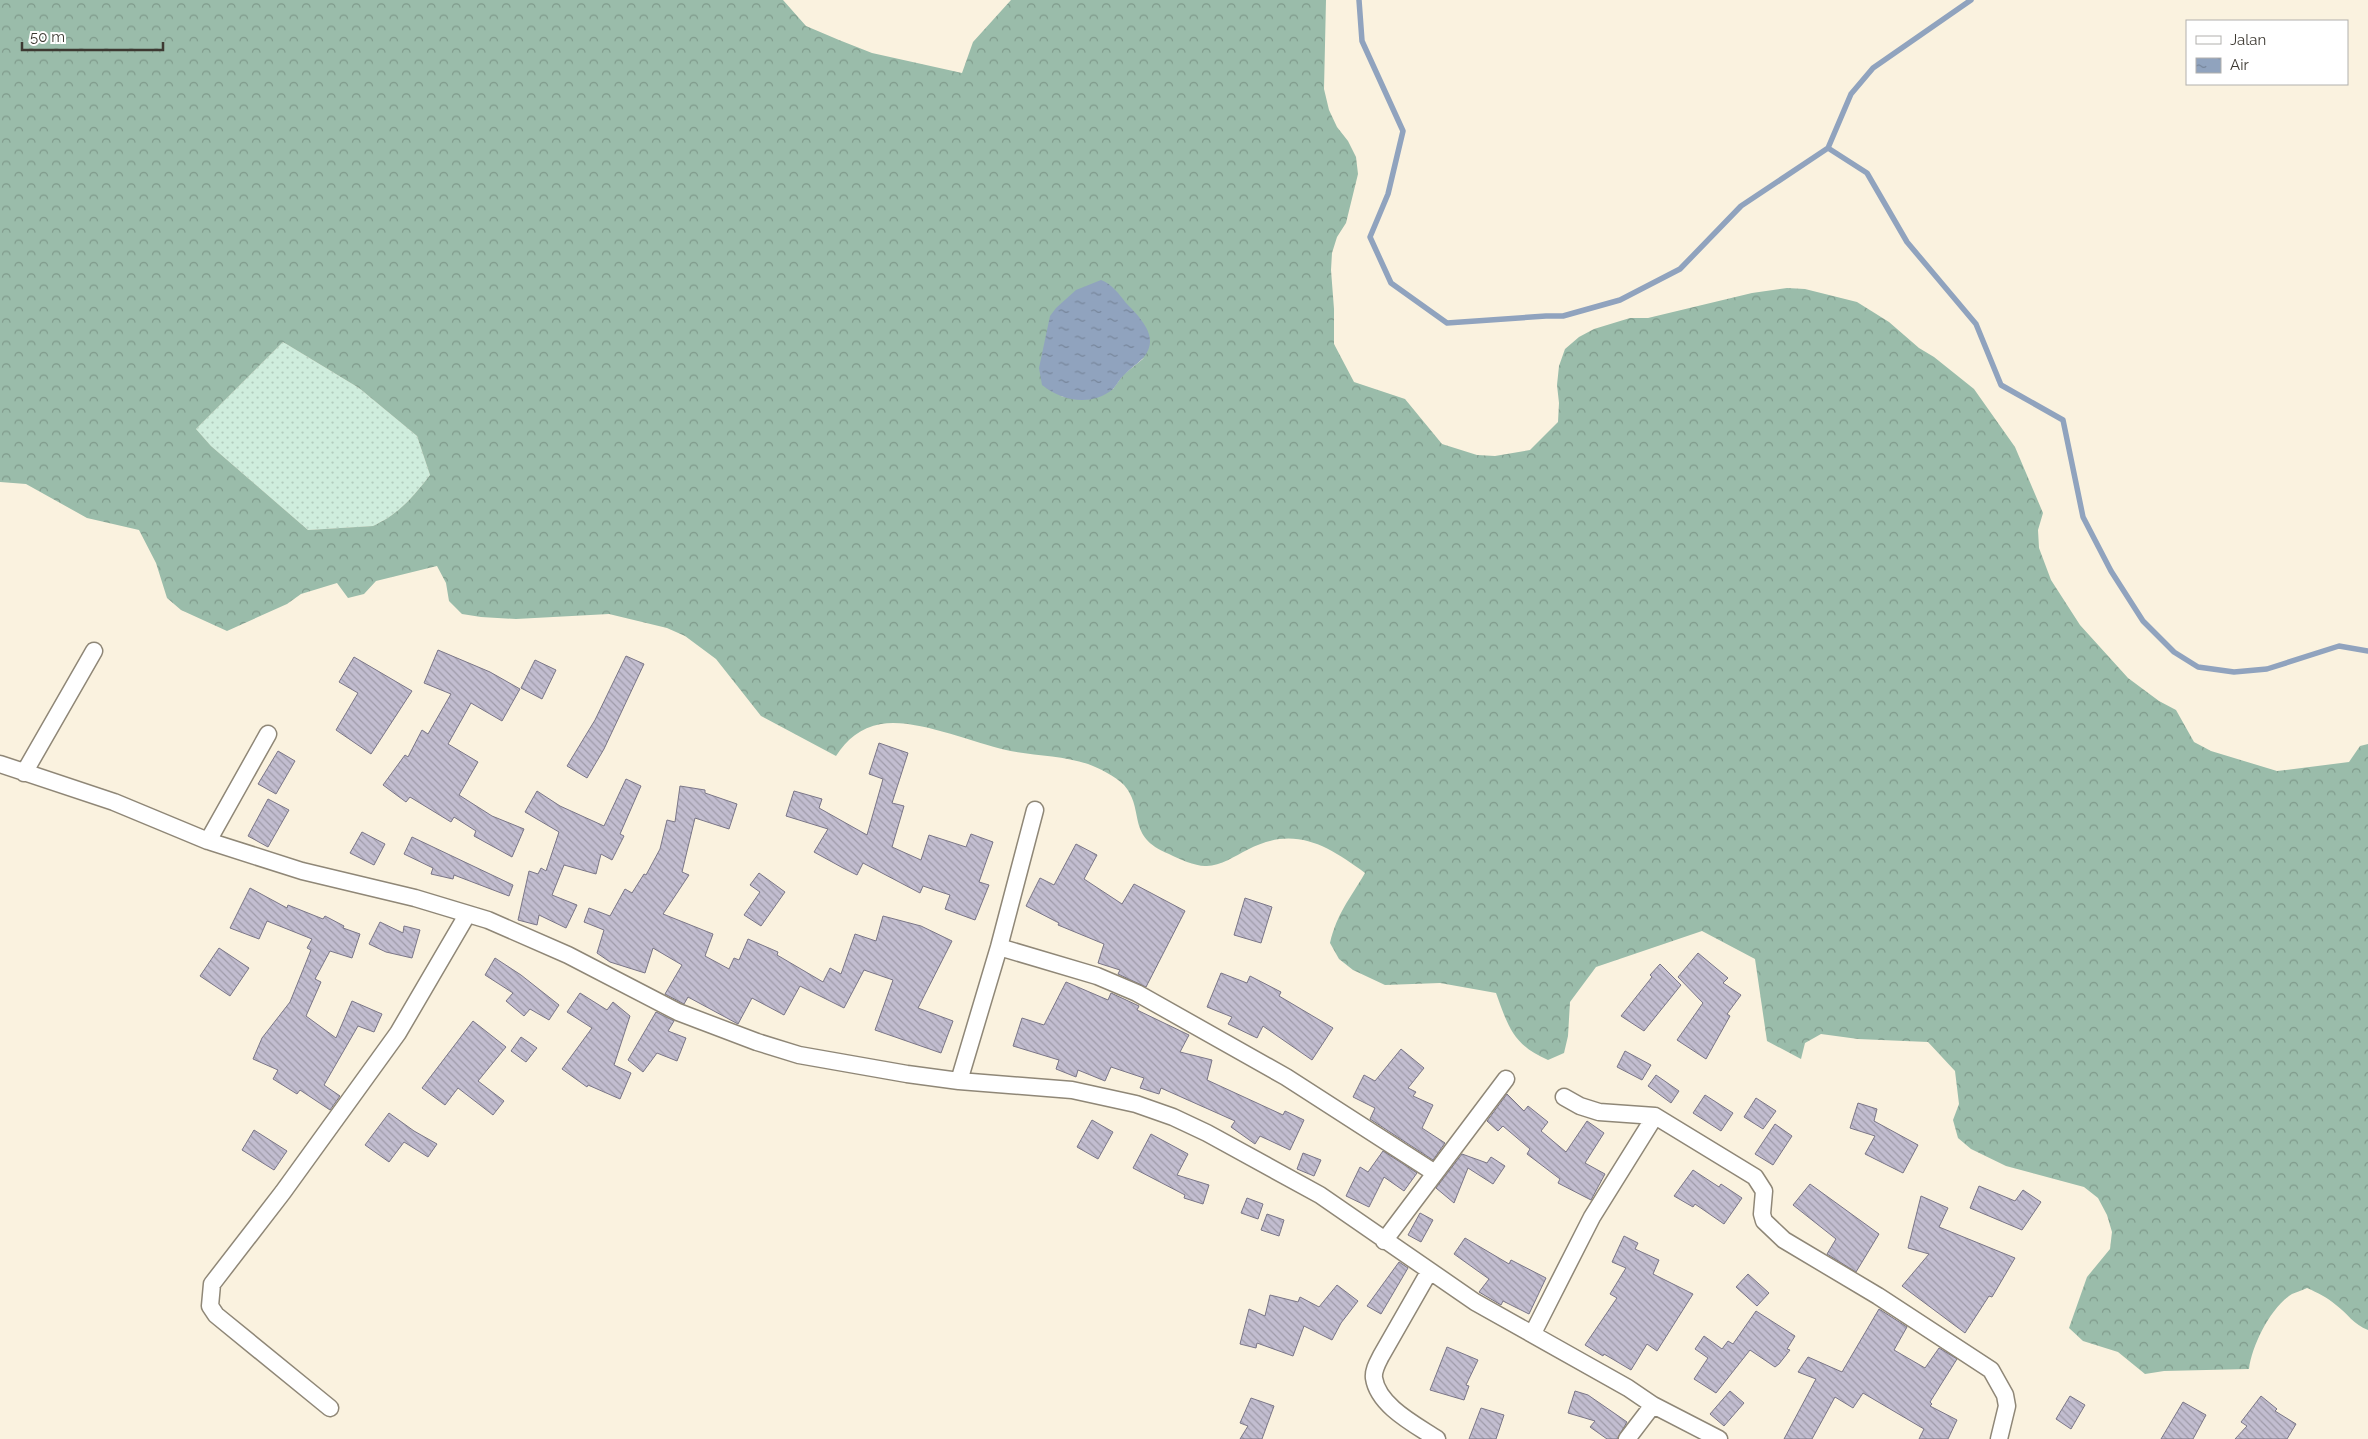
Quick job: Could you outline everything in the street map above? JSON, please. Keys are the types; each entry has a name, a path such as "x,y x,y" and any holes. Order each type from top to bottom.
{"street":[{"path":"24,773 94,651"},
{"path":"208,841 268,734"},
{"path":"0,764 114,802 208,841 302,871 415,898 488,920 529,937 678,1012 756,1042 799,1055 960,1081 1072,1090 1136,1104 1173,1117 1207,1132 1320,1196 1429,1272 1498,1316 1533,1333 1628,1388 1653,1405 1719,1439"},
{"path":"960,1081 1000,947 1035,810"},
{"path":"330,1408 216,1315 210,1306 212,1284 283,1192 398,1033 467,915"},
{"path":"1000,947 1097,976 1137,992 1286,1077 1435,1173"},
{"path":"1384,1241 1506,1079"},
{"path":"1564,1097 1580,1106 1599,1112 1655,1116 1755,1177 1764,1191 1762,1214 1764,1221 1784,1240 1878,1296 1991,1370 2005,1395 2007,1406 1999,1439"},
{"path":"1533,1333 1592,1217 1655,1116"},
{"path":"1429,1272 1376,1366 1374,1378 1381,1395 1391,1405 1437,1439"},
{"path":"1627,1439 1653,1405"}],"green space":[{"path":"0,0 783,0 806,26 839,40 872,53 962,73 973,42 1011,0 1326,0 1324,89 1329,110 1337,127 1348,141 1356,157 1358,174 1346,223 1337,237 1332,253 1331,270 1334,344 1354,382 1405,399 1442,444 1477,455 1495,456 1530,450 1558,422 1559,403 1557,385 1559,366 1565,349 1579,337 1594,329 1630,318 1648,318 1752,293 1787,288 1805,289 1857,302 1889,322 1919,348 1934,357 1974,389 2015,447 2043,513 2038,530 2039,548 2051,580 2080,625 2128,678 2159,701 2176,710 2194,742 2211,751 2277,771 2349,762 2360,746 2368,744 2368,1330 2319,1293 2307,1288 2292,1294 2284,1300 2270,1317 2258,1338 2249,1369 2164,1371 2145,1374 2118,1352 2083,1341 2069,1328 2087,1277 2110,1249 2112,1232 2107,1215 2098,1198 2084,1187 2006,1166 1971,1149 1958,1138 1953,1120 1959,1104 1955,1071 1928,1042 1858,1039 1821,1034 1805,1043 1801,1059 1767,1041 1755,959 1702,931 1596,967 1570,1002 1568,1036 1564,1053 1548,1060 1536,1054 1519,1041 1508,1025 1496,993 1440,983 1385,985 1353,970 1339,959 1330,943 1333,932 1344,906 1365,873 1323,847 1295,839 1280,839 1264,843 1216,865 1201,866 1192,864 1155,847 1146,839 1141,831 1134,804 1124,785 1112,775 1102,770 1078,761 1006,750 910,724 881,724 860,731 845,744 836,756 761,716 716,659 685,636 667,628 609,614 516,619 462,614 449,601 446,583 437,566 376,581 364,594 348,598 337,583 301,594 287,604 227,631 181,610 167,598 156,563 139,530 87,518 26,484 0,482","holes":["283,342 359,388 417,436 430,475 405,504 391,516 373,526 308,530 211,446 196,429","1144,358 1123,375 1113,389 1061,397"]},
{"path":"283,342 359,388 417,436 430,475 405,504 391,516 373,526 308,530 211,446 196,429"}],"water":[{"path":"1101,280 1115,290 1142,321 1150,337 1149,348 1144,357 1123,376 1113,389 1104,395 1086,400 1067,398 1050,391 1042,385 1039,368 1050,316 1076,290"}],"building":[{"path":"438,650 490,672 520,689 502,721 471,703 448,744 478,762 459,795 492,816 524,829 512,857 474,836 476,831 454,817 451,822 410,797 406,802 383,785 405,755 408,757 422,730 428,734 451,694 424,683"},
{"path":"626,656 644,664 604,749 587,778 567,766 595,720"},
{"path":"354,657 412,691 371,754 336,730 358,693 339,682"},
{"path":"535,660 556,670 542,699 521,688"},
{"path":"879,743 908,753 892,803 904,806 892,847 921,860 929,835 966,847 971,834 993,842 979,882 989,885 975,920 945,909 950,895 923,886 920,893 863,863 857,875 843,868 814,852 828,829 786,816 794,791 822,799 819,808 867,835 883,779 869,774"},
{"path":"278,751 295,761 276,794 258,784"},
{"path":"626,779 641,786 620,834 624,836 612,860 601,854 596,874 564,865 552,895 577,905 566,928 539,915 537,925 518,920 529,871 538,874 541,868 546,871 559,832 525,812 537,791 560,806 604,826"},
{"path":"680,786 705,790 705,793 737,804 729,829 695,818 682,872 689,875 663,914 713,934 705,956 729,969 734,958 739,960 748,939 778,952 777,955 823,982 830,968 841,974 855,934 876,941 883,916 921,926 952,941 918,1008 953,1021 941,1053 875,1030 893,980 864,970 844,1008 800,986 784,1015 752,998 738,1024 688,997 684,1004 665,994 682,965 653,948 645,973 610,962 597,953 604,930 584,922 589,908 610,916 625,889 632,893 644,874 646,875 660,849 667,820 675,822"},
{"path":"268,799 289,810 268,847 248,836"},
{"path":"362,832 385,844 374,865 350,853"},
{"path":"412,837 513,885 509,896 454,875 453,879 431,874 433,868 404,854"},
{"path":"1076,844 1097,855 1084,879 1122,904 1134,884 1185,911 1146,987 1118,974 1120,970 1098,963 1104,944 1058,925 1059,923 1026,906 1040,878 1054,885"},
{"path":"759,873 785,892 761,926 744,915 760,892 750,885"},
{"path":"250,888 287,908 288,905 323,919 325,916 344,926 343,928 360,934 352,958 330,951 315,979 321,982 306,1016 336,1038 352,1001 382,1014 374,1032 358,1026 324,1085 340,1096 330,1110 300,1090 297,1094 273,1079 278,1070 253,1059 262,1038 290,1002 311,950 307,948 312,939 267,921 259,939 230,928"},
{"path":"1245,898 1272,907 1261,943 1234,935"},
{"path":"380,922 403,933 404,926 420,930 412,958 386,952 369,944"},
{"path":"219,948 249,968 230,996 200,976"},
{"path":"1698,953 1728,978 1723,983 1741,995 1727,1014 1730,1016 1706,1059 1677,1040 1703,1003 1678,977"},
{"path":"495,958 521,975 559,1005 549,1020 530,1009 524,1016 506,1001 513,993 485,975"},
{"path":"1660,964 1681,985 1644,1031 1621,1016"},
{"path":"1221,973 1247,983 1250,976 1281,992 1279,996 1333,1028 1312,1060 1263,1026 1257,1038 1228,1024 1232,1017 1207,1007"},
{"path":"1066,982 1108,1000 1111,993 1139,1006 1137,1010 1189,1035 1180,1052 1212,1060 1207,1080 1283,1115 1285,1111 1304,1120 1290,1150 1260,1136 1255,1144 1231,1127 1235,1121 1161,1088 1159,1094 1140,1088 1144,1078 1111,1067 1105,1081 1078,1070 1076,1077 1056,1069 1059,1060 1013,1046 1022,1018 1044,1025"},
{"path":"580,993 607,1010 613,1002 630,1016 614,1065 631,1073 620,1099 588,1085 587,1087 562,1069 592,1028 567,1012"},
{"path":"656,1012 674,1021 668,1031 686,1038 677,1061 657,1053 643,1072 628,1060"},
{"path":"473,1021 506,1047 478,1081 504,1101 493,1115 458,1088 445,1105 422,1088"},
{"path":"521,1037 537,1048 526,1062 511,1051"},
{"path":"1401,1049 1424,1068 1408,1088 1416,1092 1413,1096 1433,1105 1422,1128 1445,1143 1433,1160 1370,1119 1375,1108 1353,1097 1364,1075 1375,1081"},
{"path":"1625,1051 1651,1065 1642,1080 1617,1067"},
{"path":"1656,1075 1679,1091 1671,1103 1648,1086"},
{"path":"1507,1094 1524,1111 1528,1106 1548,1122 1541,1131 1566,1152 1587,1121 1604,1133 1585,1163 1605,1174 1591,1200 1558,1183 1560,1179 1527,1154 1530,1149 1503,1126 1498,1131 1487,1121"},
{"path":"1705,1095 1733,1113 1721,1131 1693,1113"},
{"path":"1756,1098 1776,1111 1763,1129 1744,1117"},
{"path":"1858,1103 1877,1109 1874,1121 1918,1145 1903,1173 1865,1154 1875,1136 1850,1128"},
{"path":"389,1113 414,1131 437,1144 428,1157 404,1142 389,1162 365,1145"},
{"path":"1092,1120 1113,1132 1098,1159 1077,1147"},
{"path":"1775,1124 1792,1136 1773,1165 1755,1154"},
{"path":"254,1130 287,1151 274,1170 242,1150"},
{"path":"1151,1134 1188,1154 1177,1175 1209,1185 1203,1204 1184,1198 1185,1195 1133,1168"},
{"path":"1383,1151 1417,1173 1404,1191 1384,1177 1369,1207 1346,1196 1360,1167 1368,1172"},
{"path":"1303,1153 1321,1160 1314,1176 1297,1169"},
{"path":"1462,1154 1487,1163 1491,1157 1505,1166 1493,1184 1468,1168 1454,1203 1436,1188"},
{"path":"1693,1170 1719,1187 1721,1184 1742,1198 1724,1224 1695,1204 1693,1207 1674,1196"},
{"path":"1810,1184 1879,1234 1856,1272 1827,1254 1836,1239 1793,1205"},
{"path":"1979,1186 2015,1201 2023,1190 2041,1202 2022,1230 1970,1208"},
{"path":"1921,1196 1948,1208 1939,1227 2015,1258 1992,1297 1989,1296 1965,1333 1902,1286 1929,1254 1908,1248"},
{"path":"1247,1198 1263,1204 1258,1219 1241,1213"},
{"path":"1420,1213 1433,1220 1421,1242 1408,1235"},
{"path":"1267,1214 1284,1220 1279,1236 1261,1230"},
{"path":"1624,1236 1638,1243 1635,1249 1659,1260 1653,1274 1693,1294 1657,1351 1647,1344 1631,1370 1585,1345 1617,1298 1610,1294 1626,1268 1612,1262"},
{"path":"1465,1238 1509,1264 1511,1260 1546,1278 1529,1314 1503,1301 1501,1305 1479,1292 1489,1279 1454,1254"},
{"path":"1399,1262 1408,1268 1381,1314 1367,1306"},
{"path":"1748,1274 1769,1293 1757,1306 1736,1287"},
{"path":"1337,1285 1358,1301 1341,1323 1332,1340 1304,1326 1293,1356 1257,1343 1256,1348 1240,1344 1249,1309 1265,1316 1270,1295 1298,1302 1300,1297 1319,1307"},
{"path":"1879,1309 1907,1327 1894,1350 1925,1368 1939,1348 1957,1359 1930,1402 1932,1404 1930,1406 1957,1420 1948,1439 1919,1439 1924,1429 1863,1393 1853,1408 1835,1397 1812,1439 1784,1439 1816,1379 1798,1372 1808,1357 1842,1372"},
{"path":"1756,1311 1795,1336 1787,1349 1790,1350 1779,1364 1775,1367 1750,1350 1716,1393 1694,1379 1708,1358 1695,1349 1704,1336 1722,1349 1728,1341 1733,1344"},
{"path":"1447,1347 1478,1360 1466,1385 1469,1386 1464,1400 1430,1390"},
{"path":"1575,1391 1588,1395 1627,1422 1617,1439 1607,1439 1590,1427 1595,1421 1568,1413"},
{"path":"1730,1391 1744,1403 1724,1426 1710,1414"},
{"path":"2070,1396 2085,1405 2071,1429 2056,1419"},
{"path":"2261,1396 2277,1409 2275,1411 2296,1424 2287,1439 2235,1439 2247,1426 2241,1422"},
{"path":"1251,1398 1274,1406 1262,1439 1240,1439 1248,1426 1240,1423"},
{"path":"2183,1402 2206,1415 2193,1439 2161,1439"},
{"path":"1481,1408 1504,1415 1496,1439 1469,1439"}],"waterway":[{"path":"1359,0 1362,41 1403,131 1388,194 1370,237 1391,283 1447,323 1563,316 1620,300 1680,269 1741,206 1828,148 1867,173 1907,242 1976,324 2001,385 2063,420 2083,517 2111,571 2143,621 2174,652 2198,667 2234,672 2267,669 2339,646 2368,651"},
{"path":"1828,148 1851,94 1873,68 1971,0"}]}
